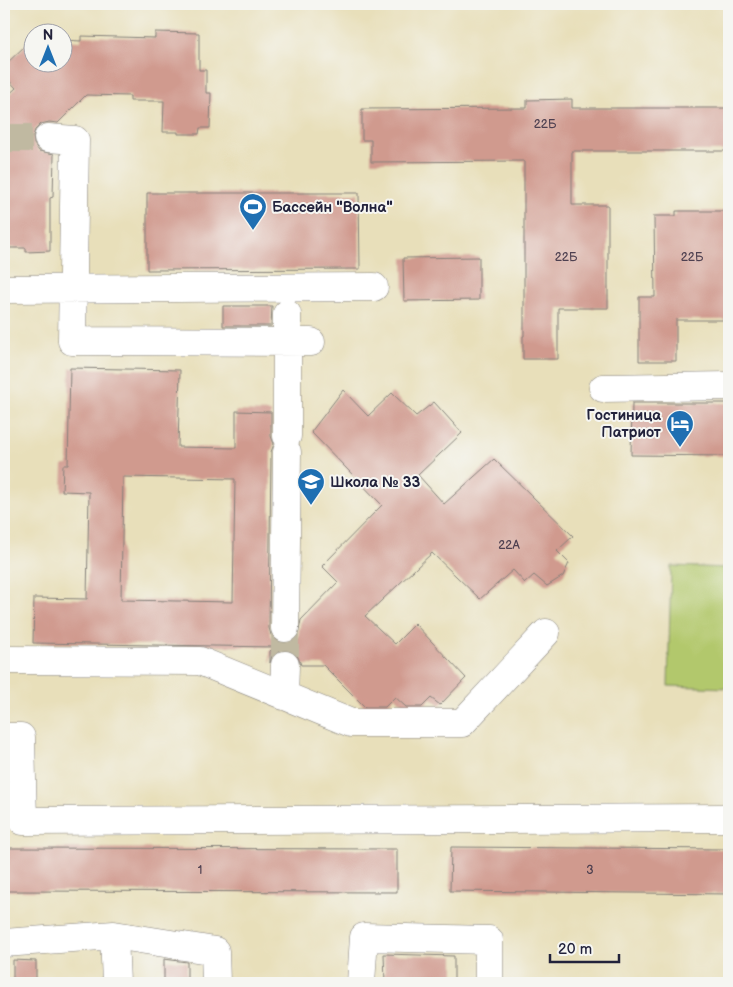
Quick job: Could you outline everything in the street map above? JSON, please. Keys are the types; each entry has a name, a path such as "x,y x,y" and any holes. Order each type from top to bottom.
{"lane":[{"path":"48,138 75,140 72,341 299,342"},
{"path":"4,289 374,287"},
{"path":"285,628 286,444 299,342 287,314"},
{"path":"604,388 729,386"},
{"path":"4,660 200,661 350,722 462,722 546,633"},
{"path":"284,696 285,665"},
{"path":"4,737 21,737 23,821 729,818"},
{"path":"114,935 116,983"},
{"path":"4,943 114,935 214,951 216,983"},
{"path":"361,983 364,937 489,940 489,983"}],"green space":[{"path":"671,566 729,568 729,688 668,686"}],"building":[{"path":"155,32 199,33 199,70 206,70 206,93 211,93 210,128 200,128 199,134 163,132 164,101 130,101 130,96 86,95 58,123 49,122 41,124 35,130 33,136 34,144 39,151 54,154 53,197 50,198 50,251 26,252 26,248 4,248 5,98 16,88 4,75 4,66 22,49 22,72 72,72 72,41 81,41 81,36 155,38"},
{"path":"572,99 572,108 729,108 729,151 572,151 572,205 608,205 608,308 558,308 558,359 523,359 524,161 371,162 371,140 362,140 362,109 527,108 527,100"},
{"name":"Бассейн \"Волна\"","path":"147,193 359,193 360,269 147,270"},
{"path":"676,211 729,211 729,320 676,320 676,361 639,361 639,297 655,297 654,216 676,216"},
{"path":"479,257 479,300 404,301 403,258"},
{"path":"223,306 272,306 271,326 223,326"},
{"path":"70,368 180,370 178,447 236,448 236,411 271,412 271,436 274,444 271,452 269,628 271,635 278,644 279,642 285,644 292,642 298,636 301,620 338,582 322,566 382,505 311,432 343,390 368,416 392,393 416,416 434,402 462,433 418,475 444,504 494,459 573,536 557,551 569,563 563,576 547,586 534,575 525,583 513,570 480,599 432,553 365,616 395,644 415,624 466,678 440,705 431,698 422,707 406,707 395,697 385,707 365,707 323,665 301,665 298,657 286,649 272,656 270,663 270,651 274,647 33,643 34,598 87,599 89,492 62,491 63,465 68,465","holes":["123,477 235,479 233,602 121,600"]},
{"path":"632,403 729,403 729,456 631,455"},
{"path":"451,847 729,849 729,894 450,891"},
{"path":"4,848 397,849 397,892 4,891"},
{"path":"384,954 454,956 454,983 385,983"},
{"path":"164,959 187,962 187,983 164,983"},
{"path":"13,960 36,961 36,983 13,983"}],"tunnel":[{"path":"4,138 48,138"},
{"path":"285,628 285,665"}],"place":[{"name":"Бассейн \"Волна\"","path":"253,231"},
{"name":"Гостиница Патриот","path":"680,448"},
{"name":"Школа № 33","path":"311,506"}]}
